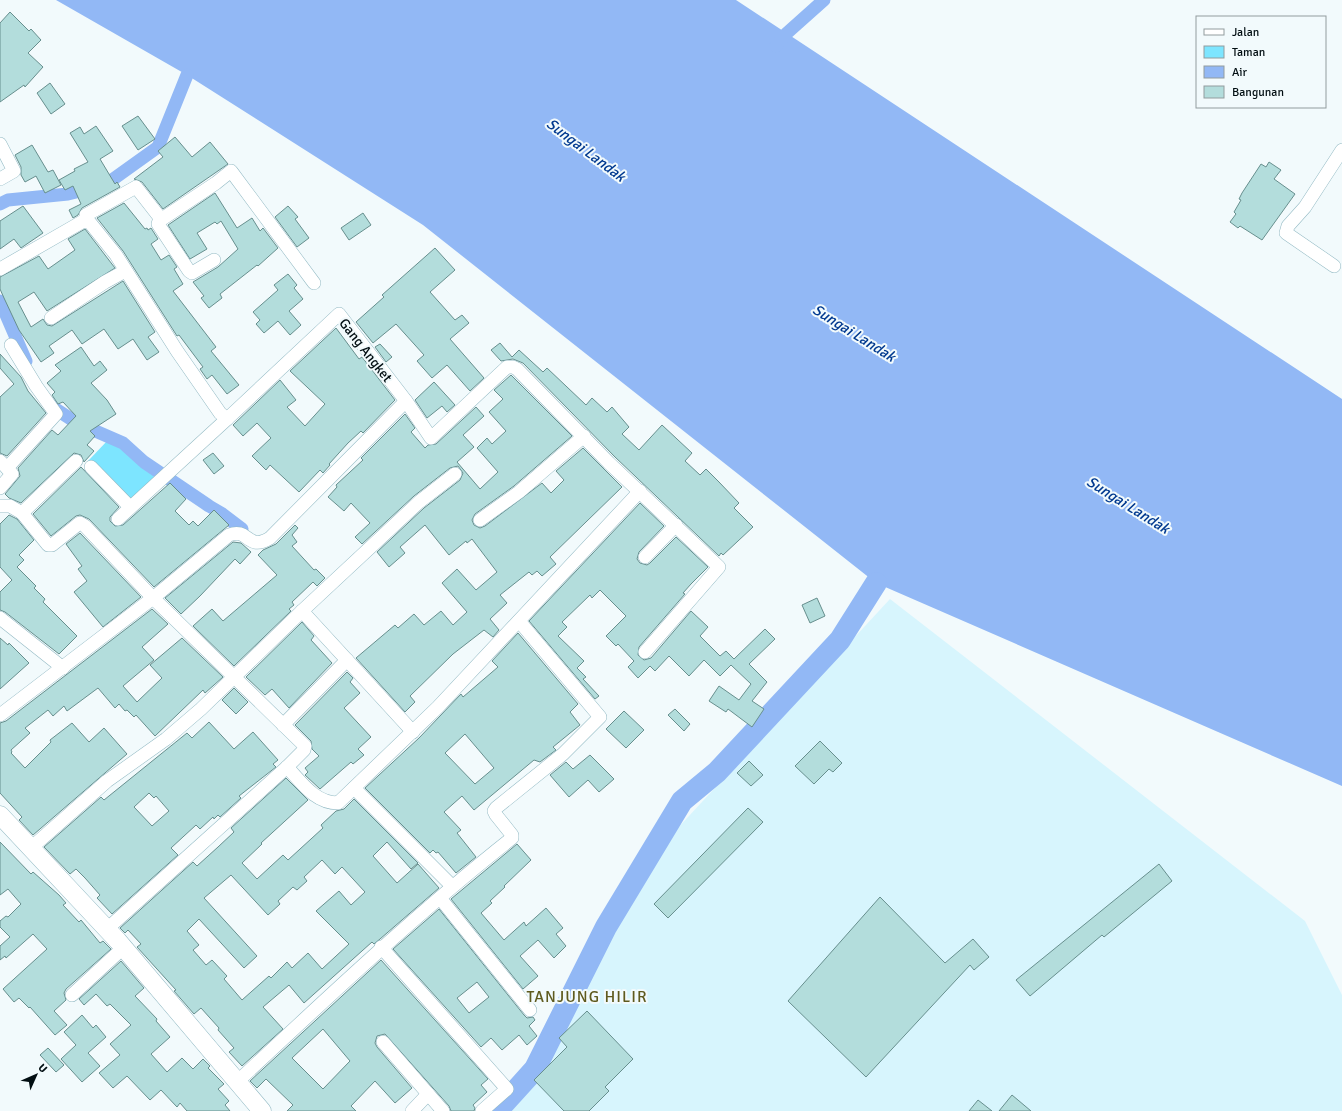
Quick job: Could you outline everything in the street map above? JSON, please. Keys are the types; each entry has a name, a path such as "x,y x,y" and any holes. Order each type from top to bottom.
{"street":[{"path":"0,144 14,171 0,179"},
{"path":"1334,266 1286,233 1288,226 1305,207 1342,150"},
{"path":"214,260 192,273 189,272 158,224 161,219 216,184 231,170 314,283"},
{"path":"118,518 227,419 220,413 177,351 116,256 87,219 86,215 136,187 161,219"},
{"path":"0,269 87,219"},
{"path":"51,318 102,284 125,271"},
{"name":"Gang Angket","path":"227,419 339,314 406,401 432,438 507,367 513,366 719,567 645,652"},
{"path":"0,488 12,474 3,464 56,414 36,386 12,345"},
{"path":"0,714 63,668 153,598 228,535 236,532 255,543 262,543 270,538 406,401"},
{"path":"480,520 519,492 584,436"},
{"path":"22,513 76,461"},
{"path":"91,467 130,507"},
{"path":"31,848 107,781 166,739 201,709 302,611 419,502 455,474"},
{"path":"287,767 318,799 327,803 338,803 413,732 640,491"},
{"path":"0,494 5,506 22,513 48,545 52,546 77,525 80,524 85,526 153,598 233,678 305,746 304,750 287,767 107,929"},
{"path":"645,557 676,525"},
{"path":"302,611 413,732"},
{"path":"0,618 63,668"},
{"path":"237,1082 381,947 440,898 452,886 512,838 512,835 496,815 494,811 496,808 563,754 600,717 519,621"},
{"path":"283,725 348,660"},
{"path":"354,788 452,886"},
{"path":"0,815 107,929 262,1111"},
{"path":"440,898 530,1010"},
{"path":"381,947 507,1089 482,1111"},
{"path":"72,995 123,948"},
{"path":"383,1042 443,1111"},
{"path":"412,1111 428,1094"}],"shaded area":[{"path":"890,599 1305,921 1342,995 1342,1111 511,1111 663,844"}],"green space":[{"path":"108,440 142,462 157,481 130,507 91,467 88,461"}],"water":[{"name":"Sungai Landak","path":"56,0 736,0 1342,399 1342,786 876,583 423,225 187,75"}],"building":[{"path":"10,12 29,31 31,29 41,40 28,53 43,67 25,87 24,85 0,102 0,23"},
{"path":"50,83 65,104 51,114 37,93"},
{"path":"138,116 155,139 138,150 122,126"},
{"path":"96,126 113,151 100,159 115,184 117,182 120,187 82,208 78,215 73,218 69,210 81,204 73,186 65,190 59,180 75,171 74,169 88,162 70,133 80,127 84,134"},
{"path":"175,137 192,157 210,142 228,164 163,209 142,182 134,179 163,157 158,151"},
{"path":"32,145 48,172 53,170 61,185 45,193 36,176 25,182 21,175 21,167 15,155"},
{"path":"1269,162 1281,170 1274,179 1295,194 1262,240 1240,226 1238,228 1230,222 1236,214 1234,212 1241,200 1239,199 1242,193 1261,164 1266,167"},
{"path":"215,193 237,228 252,218 260,231 263,228 278,248 258,266 257,265 220,294 222,298 209,308 201,298 204,296 193,282 218,267 238,249 221,221 217,224 215,222 197,233 207,249 190,259 168,225"},
{"path":"124,203 145,229 147,228 148,230 151,228 158,239 151,244 161,260 169,255 177,267 174,269 183,284 173,291 216,347 211,351 239,385 227,394 212,375 207,379 200,369 203,367 179,335 177,336 123,251 97,218"},
{"path":"23,206 43,233 21,248 14,239 0,249 0,221"},
{"path":"288,206 298,217 295,219 309,238 297,247 275,217"},
{"path":"363,213 371,225 349,240 341,228"},
{"path":"85,229 115,268 47,311 34,292 18,302 31,327 43,319 47,325 52,326 123,281 155,332 148,337 159,352 147,360 133,339 118,349 104,329 82,344 72,330 49,346 54,353 41,362 19,330 0,289 0,277 39,256 48,269 75,250 68,239"},
{"path":"435,248 455,270 430,292 455,320 462,315 469,323 450,339 484,378 470,391 447,365 432,378 417,361 424,355 396,324 373,343 356,322 384,297 382,295"},
{"path":"288,274 297,285 294,288 303,299 289,311 301,325 290,335 278,321 264,333 256,324 260,320 253,312 278,290 274,285"},
{"path":"336,328 359,359 362,357 395,400 363,433 361,431 348,443 323,473 320,470 299,492 270,465 266,470 252,456 271,438 257,423 243,436 233,425 280,380 296,400 287,407 305,426 325,404 290,371"},
{"path":"500,343 512,357 519,350 543,372 547,368 586,405 592,398 607,412 612,407 629,427 622,434 639,450 662,425 692,453 685,461 700,475 706,469 739,503 734,508 753,527 723,555 721,553 719,556 615,457 523,363 513,359 501,361 491,350"},
{"path":"380,344 392,357 386,362 375,347"},
{"path":"81,347 94,366 100,361 107,370 91,383 107,400 116,414 90,431 95,436 87,445 94,451 84,462 81,455 74,453 21,503 9,498 5,494 20,476 18,468 52,430 58,435 76,416 63,402 58,404 52,395 55,392 47,383 61,371 55,365"},
{"path":"0,354 21,377 28,391 46,413 7,456 0,453 0,397 14,384 0,368"},
{"path":"511,375 572,436 514,486 475,514 472,520 474,525 480,528 485,526 542,483 551,493 564,480 556,471 583,448 622,487 550,557 556,564 542,576 537,571 532,575 529,572 500,595 507,603 490,619 499,630 493,637 484,630 453,654 410,696 415,702 405,712 356,658 395,625 398,628 414,614 424,625 441,611 453,625 467,612 442,583 457,569 476,590 497,572 472,539 467,543 466,541 449,555 425,525 400,547 405,553 389,567 377,552 424,508 460,480 463,473 458,466 450,468 414,496 362,544 355,537 370,523 351,503 344,511 328,497 337,487 336,485 363,460 361,458 405,414 415,428 411,432 425,448 428,445 436,444 476,407 484,416 463,435 474,447 457,462 480,489 498,472 477,448 487,438 492,444 506,431 489,412 503,399 494,390"},
{"path":"434,382 455,405 447,412 442,406 427,418 415,400"},
{"path":"213,453 224,466 214,474 203,460"},
{"path":"81,467 119,507 110,517 110,521 115,526 123,525 170,483 186,499 175,511 189,525 193,521 198,526 214,510 229,525 154,587 89,519 80,515 76,516 51,536 33,514"},
{"path":"640,503 664,526 639,552 637,559 640,563 647,565 650,563 676,537 708,567 683,593 685,594 639,647 638,655 644,660 651,658 691,611 708,627 700,636 720,656 726,651 734,659 765,629 775,639 749,664 767,682 752,701 764,709 752,727 728,709 726,712 709,701 719,686 739,700 751,684 731,665 720,676 704,660 689,676 669,656 655,671 650,666 638,678 628,667 634,661 618,644 616,646 606,636 626,616 600,590 592,598 590,595 562,622 567,627 558,636 584,661 577,668 586,677 583,679 599,696 595,699 529,621"},
{"path":"9,515 17,519 34,540 19,555 24,560 17,567 36,586 34,588 45,599 43,602 77,636 59,654 5,612 0,610 0,592 12,580 0,567 0,524"},
{"path":"295,525 298,528 292,535 297,542 292,546 314,570 316,569 325,578 317,586 313,582 292,602 294,605 289,609 291,611 234,666 193,626 212,609 223,621 277,575 258,555 263,550 276,544"},
{"path":"80,533 141,597 103,627 74,592 87,581 78,569 82,566 66,544"},
{"path":"233,542 241,543 251,552 240,564 235,559 181,614 165,598"},
{"path":"817,598 825,616 810,623 802,605"},
{"path":"152,609 168,624 142,647 154,660 123,686 137,702 162,678 150,665 182,638 223,677 205,693 203,690 155,736 136,715 134,717 127,710 125,711 119,704 115,708 98,688 67,711 64,706 53,716 48,710 25,728 30,733 11,750 11,753 25,768 51,742 50,740 72,723 89,742 104,728 127,754 33,835 19,820 22,817 0,793 0,723 6,721"},
{"path":"302,622 314,636 311,640 332,663 289,708 272,689 265,695 246,677"},
{"path":"518,633 578,704 570,712 580,725 553,747 556,750 540,762 534,760 474,810 462,796 444,812 461,830 457,833 476,857 456,873 438,852 436,853 433,850 430,853 365,788 419,738 461,694 463,697 498,667 492,661","holes":["465,734 494,768 475,784 445,753"]},
{"path":"0,638 8,645 9,643 29,663 0,689"},
{"path":"347,672 353,678 350,682 360,693 344,708 371,737 358,749 364,755 353,764 351,762 320,789 305,775 308,772 305,768 319,756 312,749 311,741 295,725"},
{"path":"234,688 248,702 236,714 222,700"},
{"path":"675,709 690,724 684,731 668,715"},
{"path":"624,711 644,730 626,748 606,729"},
{"path":"209,722 234,749 253,732 278,760 273,764 276,767 239,796 241,798 220,817 218,815 214,819 213,817 200,829 196,825 171,848 178,855 112,914 97,898 100,895 76,869 70,874 44,847 101,797 104,800 187,733 192,738","holes":["149,793 154,798 156,796 169,811 152,826 134,807"]},
{"path":"820,741 842,763 833,772 829,769 814,784 795,766"},
{"path":"590,755 614,779 599,792 588,780 569,797 550,775 566,762 573,769"},
{"path":"749,761 763,775 751,786 737,773"},
{"path":"286,778 308,800 261,843 262,844 242,863 257,879 283,855 288,860 323,828 321,825 336,811 344,809 354,799 418,863 411,869 387,842 373,856 397,883 418,864 439,888 374,944 372,942 304,1003 289,985 263,1007 283,1029 242,1066 229,1052 234,1048 218,1030 219,1028 201,1008 194,1014 174,991 176,990 137,947 141,944 128,930 125,933 120,928 193,862 197,866 234,832 231,828","holes":["322,860 335,874 342,867 365,892 351,905 339,891 316,911 349,944 322,969 308,953 292,968 287,962 271,978 269,976 242,1000 224,979 227,976 212,960 206,965 193,950 199,945 187,931 199,919 244,968 257,956 204,898 231,875 268,915 280,904 278,901 293,887 297,890 307,881 304,877"]},
{"path":"748,808 763,822 668,918 654,904"},
{"path":"0,842 31,874 33,872 59,895 66,903 63,905 79,922 81,920 100,943 103,941 111,949 66,989 64,993 66,1000 54,1011 67,1025 55,1035 30,1007 29,1008 19,998 14,1002 3,989 47,949 33,934 6,958 5,956 0,960 0,946 10,937 0,927 0,921 6,916 8,917 21,904 8,889 0,895"},
{"path":"517,844 531,860 504,886 505,887 490,901 492,903 481,913 504,940 524,922 526,926 546,908 563,928 556,934 566,946 554,958 538,940 520,956 538,976 523,989 451,899"},
{"path":"1159,864 1172,881 1104,937 1102,935 1030,996 1016,980"},
{"path":"880,897 945,963 973,939 989,957 974,970 970,965 866,1077 788,1001"},
{"path":"439,909 524,1015 527,1018 533,1017 535,1020 529,1026 537,1036 527,1045 519,1035 502,1050 491,1038 481,1047 393,949","holes":["477,982 489,997 469,1013 457,998"]},
{"path":"381,960 488,1079 481,1085 487,1092 473,1105 475,1108 474,1111 451,1111 449,1106 385,1034 377,1036 375,1043 377,1047 412,1088 395,1103 375,1081 351,1106 356,1111 287,1111 293,1105 266,1079 257,1088 250,1081","holes":["323,1029 350,1061 323,1089 292,1058"]},
{"path":"121,961 144,988 135,996 157,1019 156,1021 170,1037 151,1054 167,1072 182,1058 193,1069 203,1059 210,1066 208,1068 224,1084 218,1089 229,1101 225,1105 230,1111 187,1111 180,1103 177,1107 161,1090 150,1100 127,1076 113,1088 99,1073 120,1055 110,1044 131,1025 110,1004 107,1006 96,994 84,1005 79,999"},
{"path":"587,1011 633,1059 605,1087 609,1091 589,1111 564,1111 534,1080 567,1047 559,1038"},
{"path":"82,1015 93,1028 96,1025 106,1037 88,1053 100,1066 82,1082 61,1059 76,1045 64,1032"},
{"path":"48,1048 64,1065 56,1072 40,1055"},
{"path":"1012,1095 1031,1111 999,1111"},
{"path":"978,1100 992,1111 969,1111"}],"waterway":[{"path":"776,46 787,33 824,0"},
{"path":"0,204 8,200 68,194 105,185 158,147 187,75"},
{"path":"0,301 26,361"},
{"path":"49,403 51,406 77,423 123,443 144,462 221,513 242,529"},
{"path":"497,1111 535,1069 606,927 682,801 717,772 840,640 876,583"}],"district":[{"name":"TANJUNG HILIR","path":"587,996"}]}
